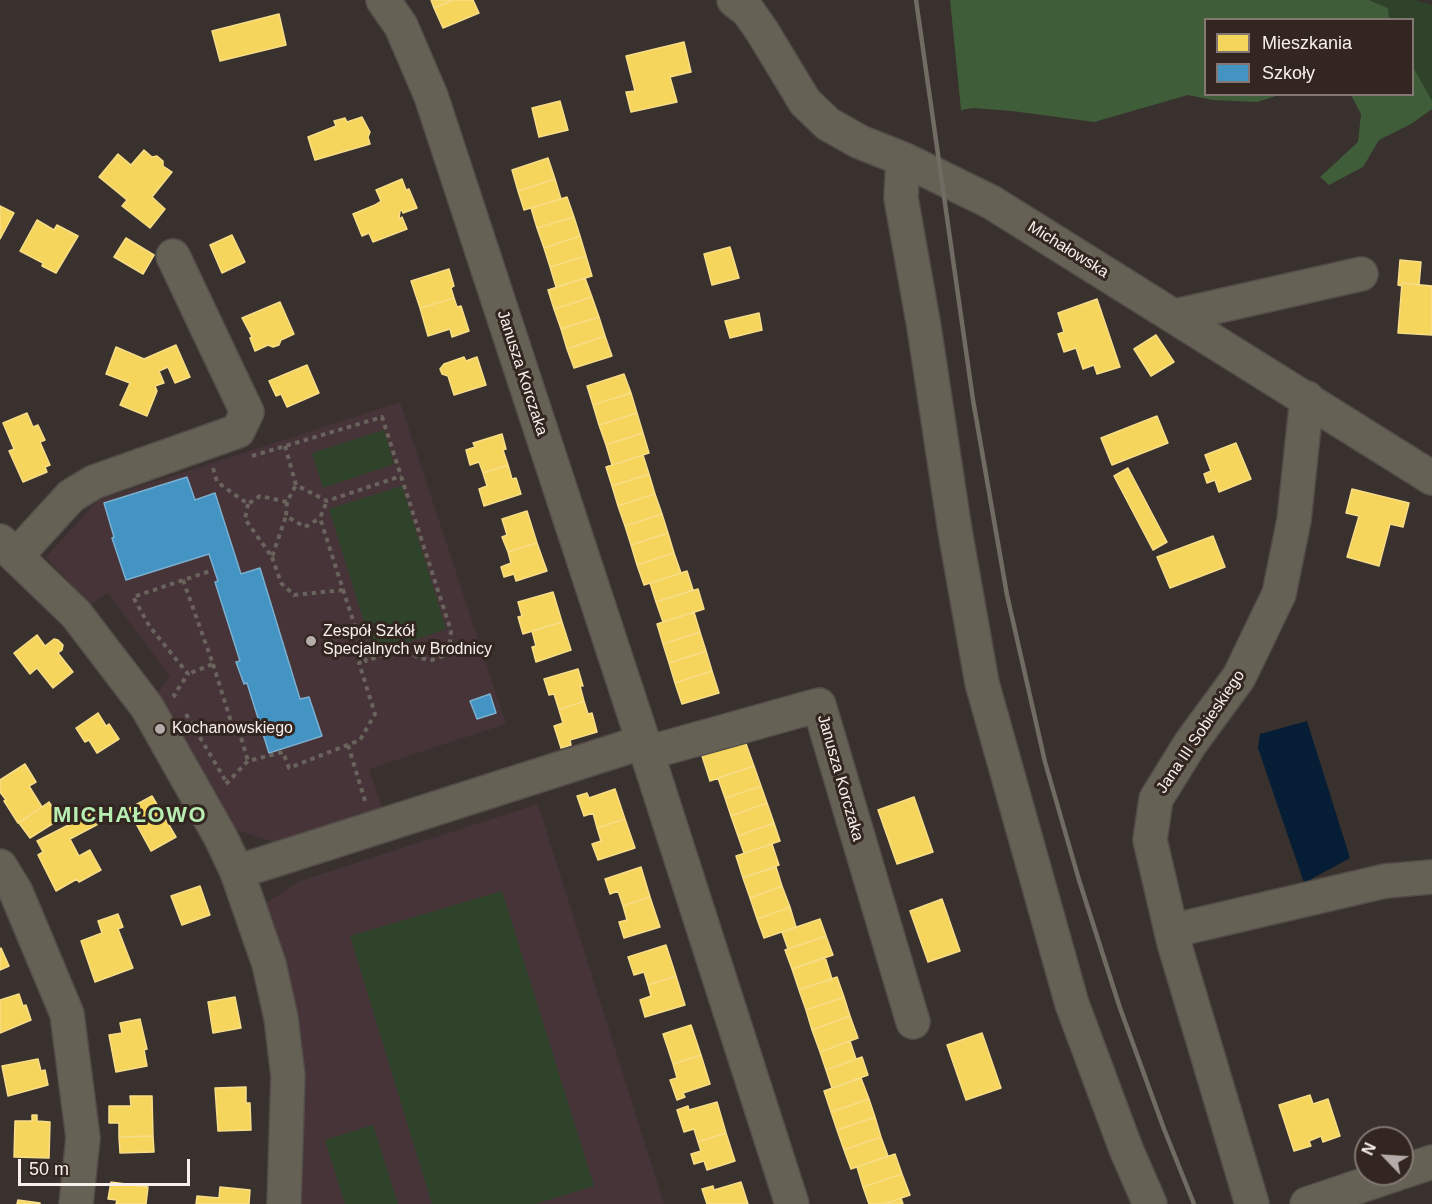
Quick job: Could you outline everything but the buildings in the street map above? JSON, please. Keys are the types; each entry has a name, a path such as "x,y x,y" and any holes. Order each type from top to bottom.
{"street":[{"name":"Janusza Korczaka","path":"383,0 401,27 431,96 792,1204"},
{"name":"Michałowska","path":"734,0 748,11 762,31 805,102 828,124 860,142 903,159 991,202 1432,478"},
{"path":"903,159 901,198 982,683 1072,1004 1126,1149 1150,1204"},
{"path":"173,256 247,412 238,431 94,482 71,496 8,548 76,614 147,707 221,838 237,872 269,964 281,1018 288,1077 284,1204"},
{"path":"1175,316 1361,274"},
{"name":"Jana III Sobieskiego","path":"1252,1204 1171,931 1150,840 1156,799 1190,744 1239,677 1279,594 1294,520 1307,398"},
{"name":"Janusza Korczaka","path":"645,748 819,705 913,1022"},
{"path":"237,872 645,748"},
{"path":"0,866 16,892 67,1014 83,1138 76,1204"},
{"path":"1171,931 1385,881 1432,877"},
{"path":"1414,1168 1432,1162"},
{"path":"1307,1204 1360,1186"}],"path":[{"path":"221,789 248,762 283,752 289,768 360,740 375,714 359,663 395,651 406,651 419,658 432,660 443,656 450,642 451,631 382,417 243,459"},
{"path":"272,556 286,516 287,502 296,485 285,446"},
{"path":"223,465 213,468 217,482 248,504"},
{"path":"296,485 327,501 401,476"},
{"path":"287,502 260,496 248,504 245,519 272,556 281,583 294,595 343,590"},
{"path":"286,516 305,527 320,518 327,501"},
{"path":"320,518 366,661"},
{"path":"188,674 150,627 133,597 210,571"},
{"path":"183,580 233,728 239,731 248,762"},
{"path":"213,664 188,674 174,695 227,783"},
{"path":"348,745 367,807"}],"shaded area":[{"name":"Zespół Szkół Specjalnych w Brodnicy","path":"400,402 506,724 369,769 384,812 280,844 230,828 201,768 156,694 170,677 108,593 90,605 46,557 98,500"},
{"path":"538,804 664,1204 299,1204 263,905 300,881"}],"green space":[{"path":"950,0 1369,0 1388,8 1389,18 1204,18 1204,96 1276,96 1257,102 1213,100 1188,95 1094,122 1012,111 973,108 961,110"},
{"path":"1369,0 1415,0 1432,5 1432,101 1414,69 1414,18 1389,18 1388,8"},
{"path":"1414,69 1432,101 1432,109 1411,124 1379,140 1363,167 1329,185 1320,177 1358,142 1361,114 1352,96 1414,96"},
{"path":"384,430 394,464 323,488 312,453"},
{"path":"402,486 446,629 374,654 329,509"},
{"path":"502,891 594,1186 535,1204 432,1204 350,936"},
{"path":"373,1125 398,1204 345,1204 325,1140"}],"water":[{"path":"1307,721 1350,858 1304,883 1258,748 1260,734"}],"railway":[{"path":"916,0 973,400 1007,595 1045,762 1079,880 1120,1008 1194,1204"}],"place":[{"name":"Zespół Szkół Specjalnych w Brodnicy","path":"311,641"},
{"name":"Kochanowskiego","path":"160,729"}],"district":[{"name":"MICHAŁOWO","path":"130,816"}]}
